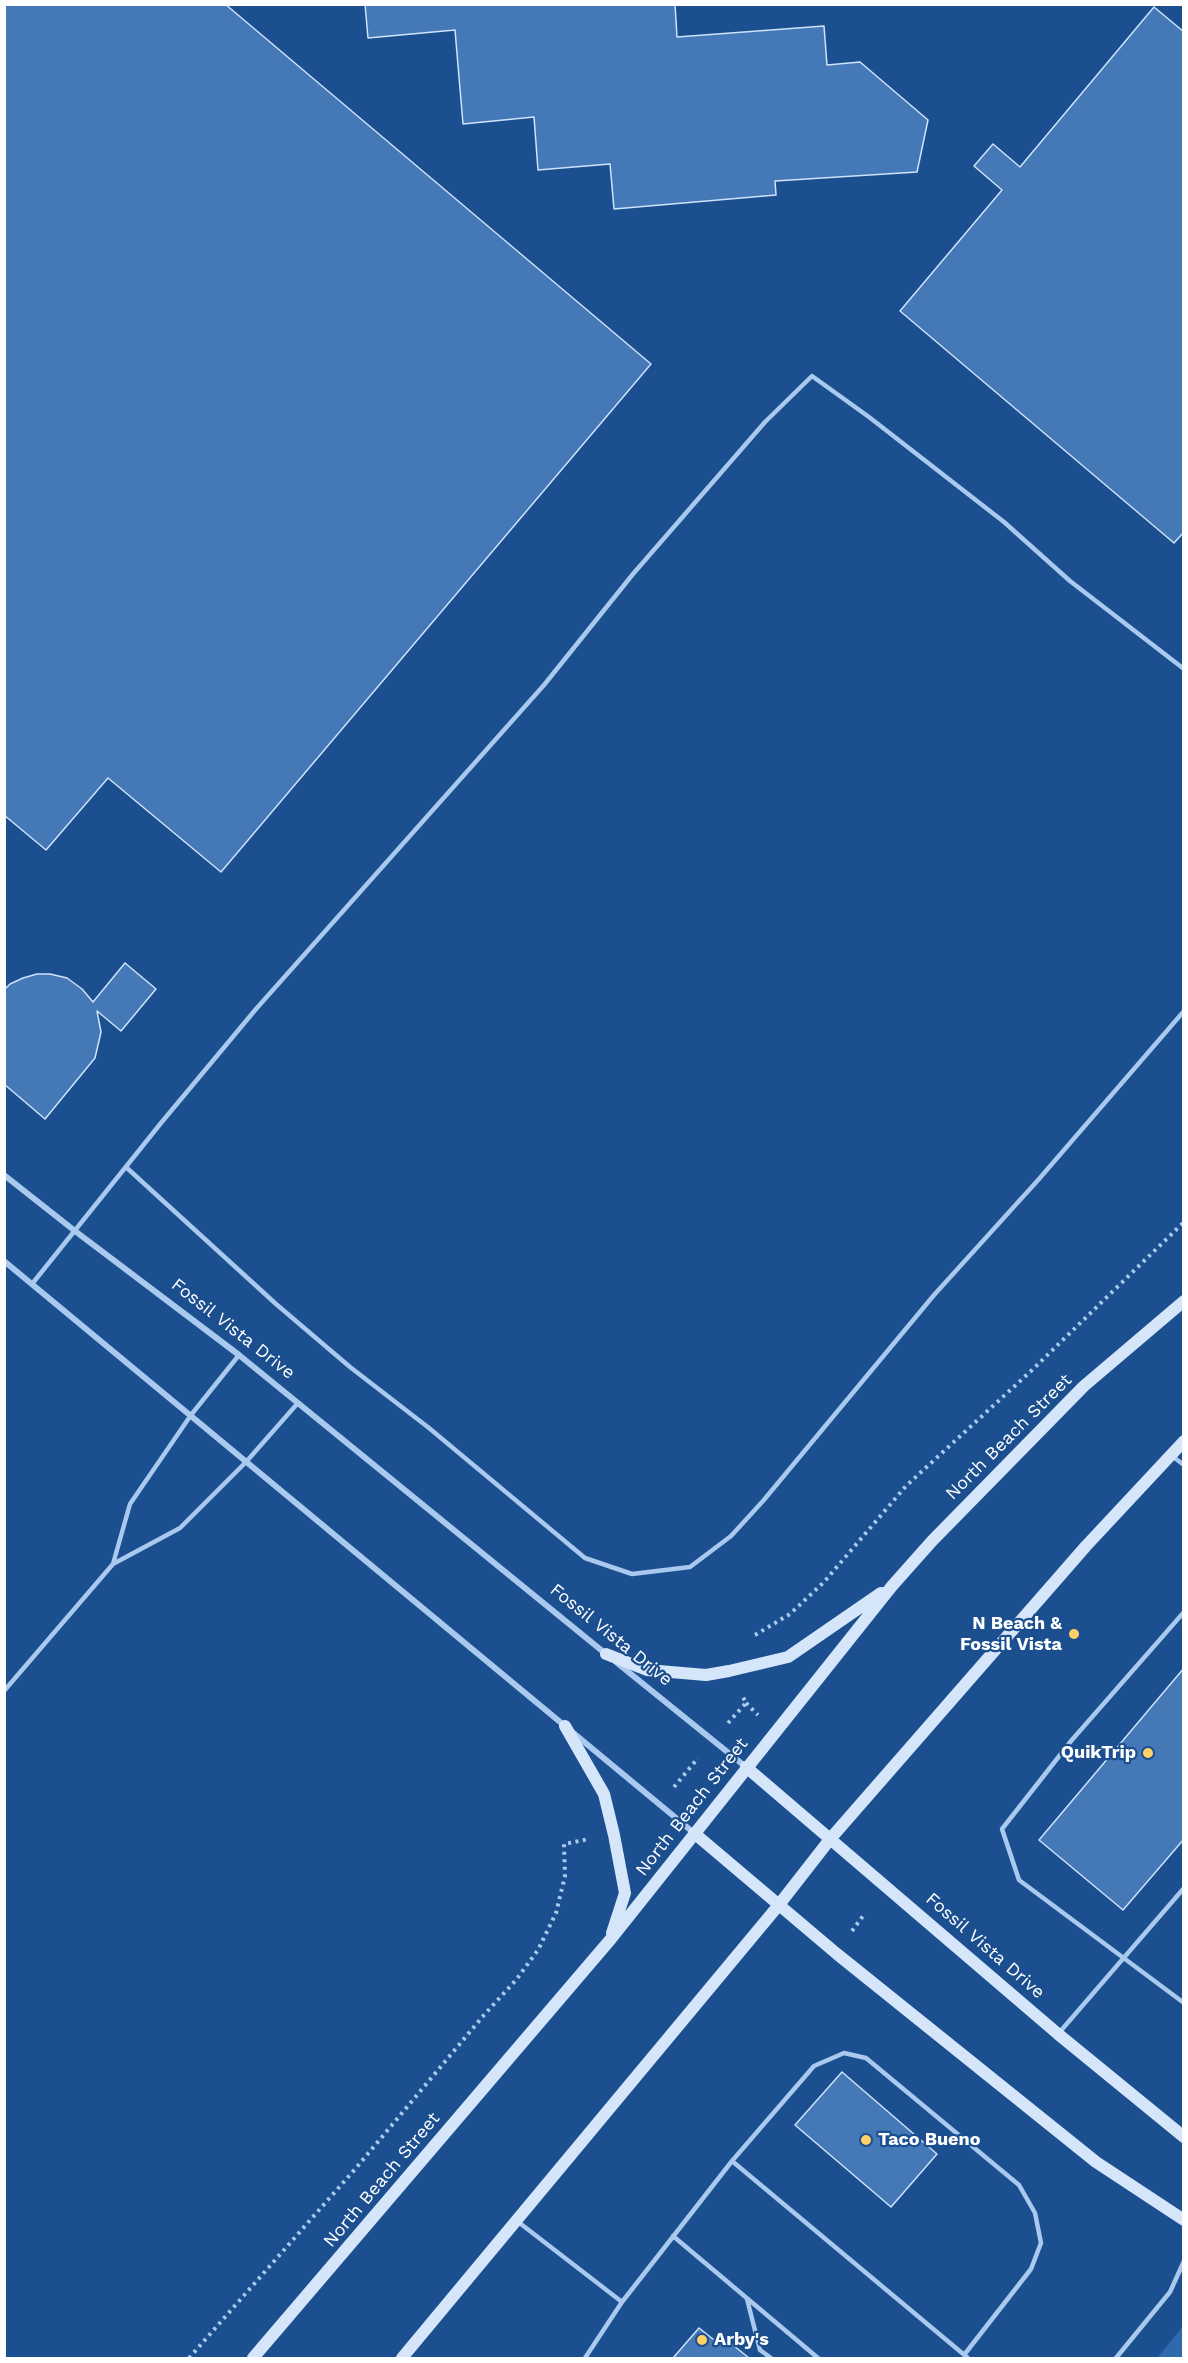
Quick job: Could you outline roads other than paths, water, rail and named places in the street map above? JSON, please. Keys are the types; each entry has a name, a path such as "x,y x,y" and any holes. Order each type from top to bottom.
{"main road":[{"name":"North Beach Street","path":"253,2358 610,1940 892,1586 932,1541 1084,1386 1184,1301"},
{"path":"402,2358 778,1906 831,1838 1086,1546 1184,1441"},
{"path":"606,1654 647,1670 706,1675 788,1657 892,1586"},
{"path":"565,1726 604,1794 614,1835 625,1893 610,1940"},
{"name":"Fossil Vista Drive","path":"746,1767 1058,2034 1184,2137"},
{"path":"694,1833 778,1906 1096,2162 1184,2220"}],"street":[{"name":"Fossil Vista Drive","path":"4,1175 239,1355 746,1767"},
{"path":"4,1261 694,1833"}],"lane":[{"path":"32,1284 256,1009 544,685 633,574 765,422 812,376 869,417 1004,522 1070,582 1184,669"},
{"path":"127,1168 341,1360 429,1428 585,1558 632,1574 690,1567 731,1536 934,1295 1047,1170 1184,1011"},
{"path":"113,1564 130,1504 191,1415 239,1355"},
{"path":"4,1691 113,1564 180,1528 246,1461 297,1404"},
{"path":"1170,1455 1184,1466"},
{"path":"1184,1612 1071,1741 1002,1828 1019,1880 1184,2003"},
{"path":"1058,2034 1184,1888"},
{"path":"585,2358 622,2302 732,2161 814,2066 844,2053 866,2058 1019,2185 1035,2213 1041,2243 1031,2269 966,2357 732,2161"},
{"path":"516,2220 622,2302"},
{"path":"673,2236 818,2358"},
{"path":"1116,2358 1170,2292 1184,2261"},
{"path":"747,2299 760,2350 771,2358"}],"place":[{"name":"N Beach & Fossil Vista","path":"1074,1634"},
{"name":"QuikTrip","path":"1148,1753"},
{"name":"Taco Bueno","path":"866,2140"},
{"name":"Arby's","path":"702,2340"}]}
